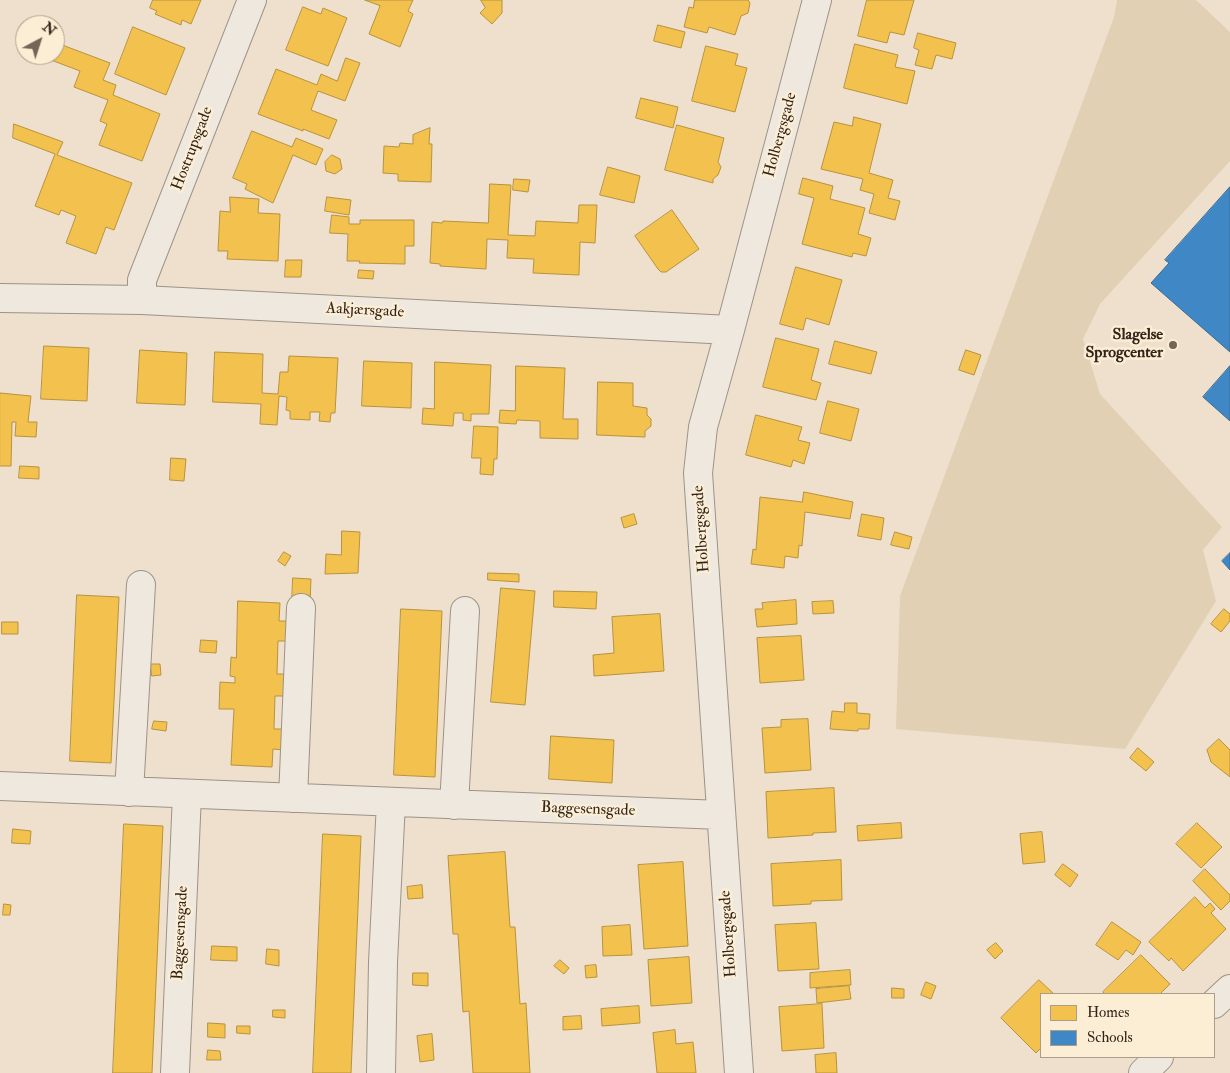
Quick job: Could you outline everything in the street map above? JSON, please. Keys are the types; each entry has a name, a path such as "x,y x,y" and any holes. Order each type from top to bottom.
{"street":[{"name":"Hostrupsgade","path":"142,300 142,280 252,0"},
{"name":"Holbergsgade","path":"739,1073 698,473 703,427 817,0"},
{"name":"Aakjærsgade","path":"0,298 142,300 730,330"},
{"path":"129,792 141,585"},
{"path":"294,798 301,608"},
{"path":"454,805 464,611"},
{"name":"Baggesensgade","path":"0,786 721,815"},
{"name":"Baggesensgade","path":"175,1073 187,794"},
{"path":"381,1073 382,962 391,802"},
{"path":"1215,1003 1230,988"},
{"path":"1142,1073 1158,1058"}],"shaded area":[{"path":"1117,0 1196,0 1230,32 1230,161 1100,304 1083,339 1100,394 1222,527 1203,550 1216,601 1125,749 896,729 900,596 1114,17"}],"building: Homes":[{"path":"153,0 201,0 191,24 182,20 181,25 155,14 157,11 150,8"},
{"path":"365,0 413,0 408,11 413,14 400,47 369,34 380,6"},
{"path":"481,0 502,0 502,13 492,24 480,13 485,8"},
{"path":"695,0 748,0 750,3 748,13 741,16 735,35 709,27 707,33 684,27 689,7 693,8"},
{"path":"867,0 914,0 904,35 890,32 887,43 858,36"},
{"path":"303,7 321,14 323,8 347,18 328,66 286,50"},
{"path":"658,25 685,32 681,48 654,41"},
{"path":"133,27 185,48 166,95 115,74"},
{"path":"918,33 956,43 952,59 936,55 932,69 915,65 919,50 914,48"},
{"path":"855,44 898,55 895,67 915,71 907,104 844,88"},
{"path":"65,46 110,63 103,80 116,85 113,95 160,114 142,161 99,145 107,124 100,121 108,100 74,87 80,71 64,65"},
{"path":"706,46 738,54 735,65 747,68 735,112 692,101"},
{"path":"346,58 360,63 345,101 318,91 311,110 337,120 329,139 258,114 276,69 317,85 321,74 337,81"},
{"path":"641,98 678,107 673,128 636,118"},
{"path":"854,117 881,124 869,173 893,180 888,198 900,201 895,220 869,213 874,194 860,190 863,179 821,169 834,122 852,126"},
{"path":"14,124 63,142 57,155 132,183 114,230 106,227 96,254 66,243 76,216 61,210 59,215 35,206 55,154 13,138"},
{"path":"677,125 724,138 718,162 721,167 718,175 713,179 713,183 665,170"},
{"path":"430,128 429,144 432,144 431,182 398,181 398,174 383,173 384,146 399,147 400,143 413,144 413,135"},
{"path":"252,131 292,147 296,138 323,149 316,165 293,155 273,203 245,189 247,184 233,178"},
{"path":"332,155 340,159 342,169 335,174 326,171 325,162"},
{"path":"608,167 640,176 634,203 600,195"},
{"path":"803,178 833,186 830,199 865,208 858,234 871,238 866,256 853,253 852,257 802,244 814,198 799,194"},
{"path":"514,179 530,180 528,192 513,190"},
{"path":"490,184 511,185 508,235 535,236 536,221 578,223 579,205 597,205 595,243 580,242 579,275 533,273 534,259 507,258 508,240 487,239 486,269 440,266 440,264 430,263 432,222 488,223"},
{"path":"230,197 259,199 258,213 280,214 278,261 227,259 228,251 218,251 220,211 230,212"},
{"path":"327,197 351,200 349,215 325,211"},
{"path":"672,210 699,249 666,272 661,272 635,236"},
{"path":"332,215 349,217 349,224 360,224 360,220 414,220 414,246 405,246 405,264 347,261 348,234 330,233"},
{"path":"286,260 302,260 301,277 285,277"},
{"path":"796,267 842,280 829,325 806,318 803,330 780,324"},
{"path":"359,270 374,271 373,279 358,278"},
{"path":"776,338 819,349 811,380 821,383 816,400 763,387"},
{"path":"835,341 877,352 871,374 829,364"},
{"path":"44,346 89,348 87,401 41,399"},
{"path":"140,350 187,353 185,405 137,403"},
{"path":"966,350 981,355 974,375 959,370"},
{"path":"215,352 263,354 262,393 278,394 280,372 288,372 289,356 338,358 335,413 331,413 330,422 319,421 320,412 310,412 310,420 290,419 290,411 286,410 287,397 279,396 277,425 260,424 261,404 213,402"},
{"path":"364,361 412,363 411,408 362,406"},
{"path":"435,362 491,365 489,414 471,414 471,421 463,420 463,413 454,413 453,426 422,424 423,408 434,409"},
{"path":"516,366 565,368 563,419 578,419 578,439 540,438 540,421 517,420 516,424 499,423 500,410 515,411"},
{"path":"598,382 633,383 633,406 647,408 647,415 651,419 651,426 645,431 645,437 597,435"},
{"path":"0,393 31,396 28,422 37,422 36,437 15,436 16,422 12,422 11,466 0,466"},
{"path":"828,401 859,409 851,441 820,433"},
{"path":"756,415 802,427 798,440 810,443 804,464 793,460 791,467 746,455"},
{"path":"474,426 498,427 497,459 494,459 493,475 480,474 481,458 472,458"},
{"path":"171,458 186,459 184,481 170,480"},
{"path":"20,466 39,467 39,479 19,478"},
{"path":"804,492 853,502 850,519 805,512 802,546 799,545 798,558 785,556 784,568 751,564 753,549 756,550 760,497 802,502"},
{"path":"634,514 637,524 624,528 621,518"},
{"path":"862,514 884,518 881,540 858,536"},
{"path":"342,531 360,532 358,573 325,574 326,554 341,555"},
{"path":"895,532 912,537 909,549 891,545"},
{"path":"284,552 291,556 285,566 278,561"},
{"path":"488,573 519,574 519,582 488,580"},
{"path":"293,578 311,579 310,603 292,603"},
{"path":"501,588 535,591 525,705 491,702"},
{"path":"554,591 597,592 596,609 554,607"},
{"path":"77,595 119,597 111,763 70,761"},
{"path":"796,600 797,624 757,627 755,609 763,609 762,603"},
{"path":"238,601 280,603 279,621 290,621 289,641 278,641 277,674 288,674 287,696 275,696 274,729 285,729 284,750 273,749 272,767 231,765 234,709 219,709 220,682 235,683 235,677 230,676 231,657 236,658"},
{"path":"833,601 834,613 813,614 812,602"},
{"path":"401,609 442,611 435,777 394,775"},
{"path":"1224,609 1230,614 1230,621 1221,632 1211,624"},
{"path":"660,614 664,671 594,676 593,655 614,653 612,617"},
{"path":"2,622 18,622 18,634 2,634"},
{"path":"801,636 804,680 760,683 757,638"},
{"path":"201,640 217,641 216,653 200,652"},
{"path":"151,664 160,664 161,675 152,676"},
{"path":"845,703 857,703 857,713 870,714 869,729 858,729 858,731 830,729 832,711 844,712"},
{"path":"808,719 811,770 765,773 762,728 781,727 781,720"},
{"path":"154,721 167,722 166,731 152,729"},
{"path":"551,736 614,740 612,783 549,779"},
{"path":"1219,739 1230,750 1230,777 1211,762 1207,750"},
{"path":"1138,748 1154,762 1146,771 1130,758"},
{"path":"834,788 836,832 768,838 766,792"},
{"path":"901,823 902,838 858,841 857,826"},
{"path":"1197,823 1222,847 1201,868 1176,844"},
{"path":"124,824 163,826 152,1073 113,1073"},
{"path":"13,829 31,831 30,844 12,843"},
{"path":"1042,832 1045,862 1023,864 1020,834"},
{"path":"323,834 361,836 351,1073 313,1073"},
{"path":"505,852 510,927 515,927 520,1004 526,1003 530,1073 473,1073 469,1011 463,1012 458,934 453,934 448,856"},
{"path":"841,860 842,900 811,901 811,904 773,906 771,864"},
{"path":"683,862 688,946 644,949 638,865"},
{"path":"1063,864 1078,875 1070,887 1055,875"},
{"path":"1205,869 1230,895 1230,901 1221,910 1193,881"},
{"path":"422,885 423,898 408,899 407,887"},
{"path":"1195,897 1205,908 1210,903 1215,909 1211,913 1226,929 1183,971 1171,958 1169,961 1149,942"},
{"path":"4,904 11,905 10,915 3,915"},
{"path":"1112,922 1141,942 1133,955 1126,950 1118,960 1096,945"},
{"path":"816,923 819,969 778,971 775,925"},
{"path":"630,925 632,955 603,956 602,927"},
{"path":"996,943 1003,951 995,959 987,950"},
{"path":"212,946 237,947 237,961 211,960"},
{"path":"267,949 279,950 279,966 266,964"},
{"path":"1141,955 1170,984 1161,993 1103,992"},
{"path":"689,957 692,1003 651,1006 648,960"},
{"path":"560,960 569,968 564,974 554,966"},
{"path":"596,965 597,977 586,978 585,966"},
{"path":"850,970 851,985 810,988 810,973"},
{"path":"413,973 428,973 428,986 413,985"},
{"path":"1039,980 1053,993 1040,993 1040,1049 1036,1053 1001,1018"},
{"path":"926,982 936,986 931,999 921,995"},
{"path":"849,986 851,999 817,1003 816,989"},
{"path":"892,988 904,989 904,998 892,998"},
{"path":"822,1004 824,1048 782,1051 779,1007"},
{"path":"639,1006 640,1023 602,1026 601,1009"},
{"path":"273,1010 285,1010 285,1018 273,1017"},
{"path":"581,1016 582,1029 563,1030 563,1017"},
{"path":"208,1023 225,1024 225,1038 208,1037"},
{"path":"237,1026 250,1026 250,1034 237,1033"},
{"path":"675,1030 676,1044 693,1042 696,1073 657,1073 653,1033"},
{"path":"432,1034 434,1060 420,1062 417,1036"},
{"path":"208,1050 220,1051 221,1060 207,1060"},
{"path":"836,1053 837,1073 816,1073 815,1055"}],"building: Schools":[{"path":"1230,187 1230,352 1151,283 1169,263 1165,260"},
{"path":"1230,366 1230,421 1203,397"},
{"path":"1230,553 1230,570 1222,561"}],"place":[{"name":"Slagelse Sprogcenter","path":"1173,345"}]}
